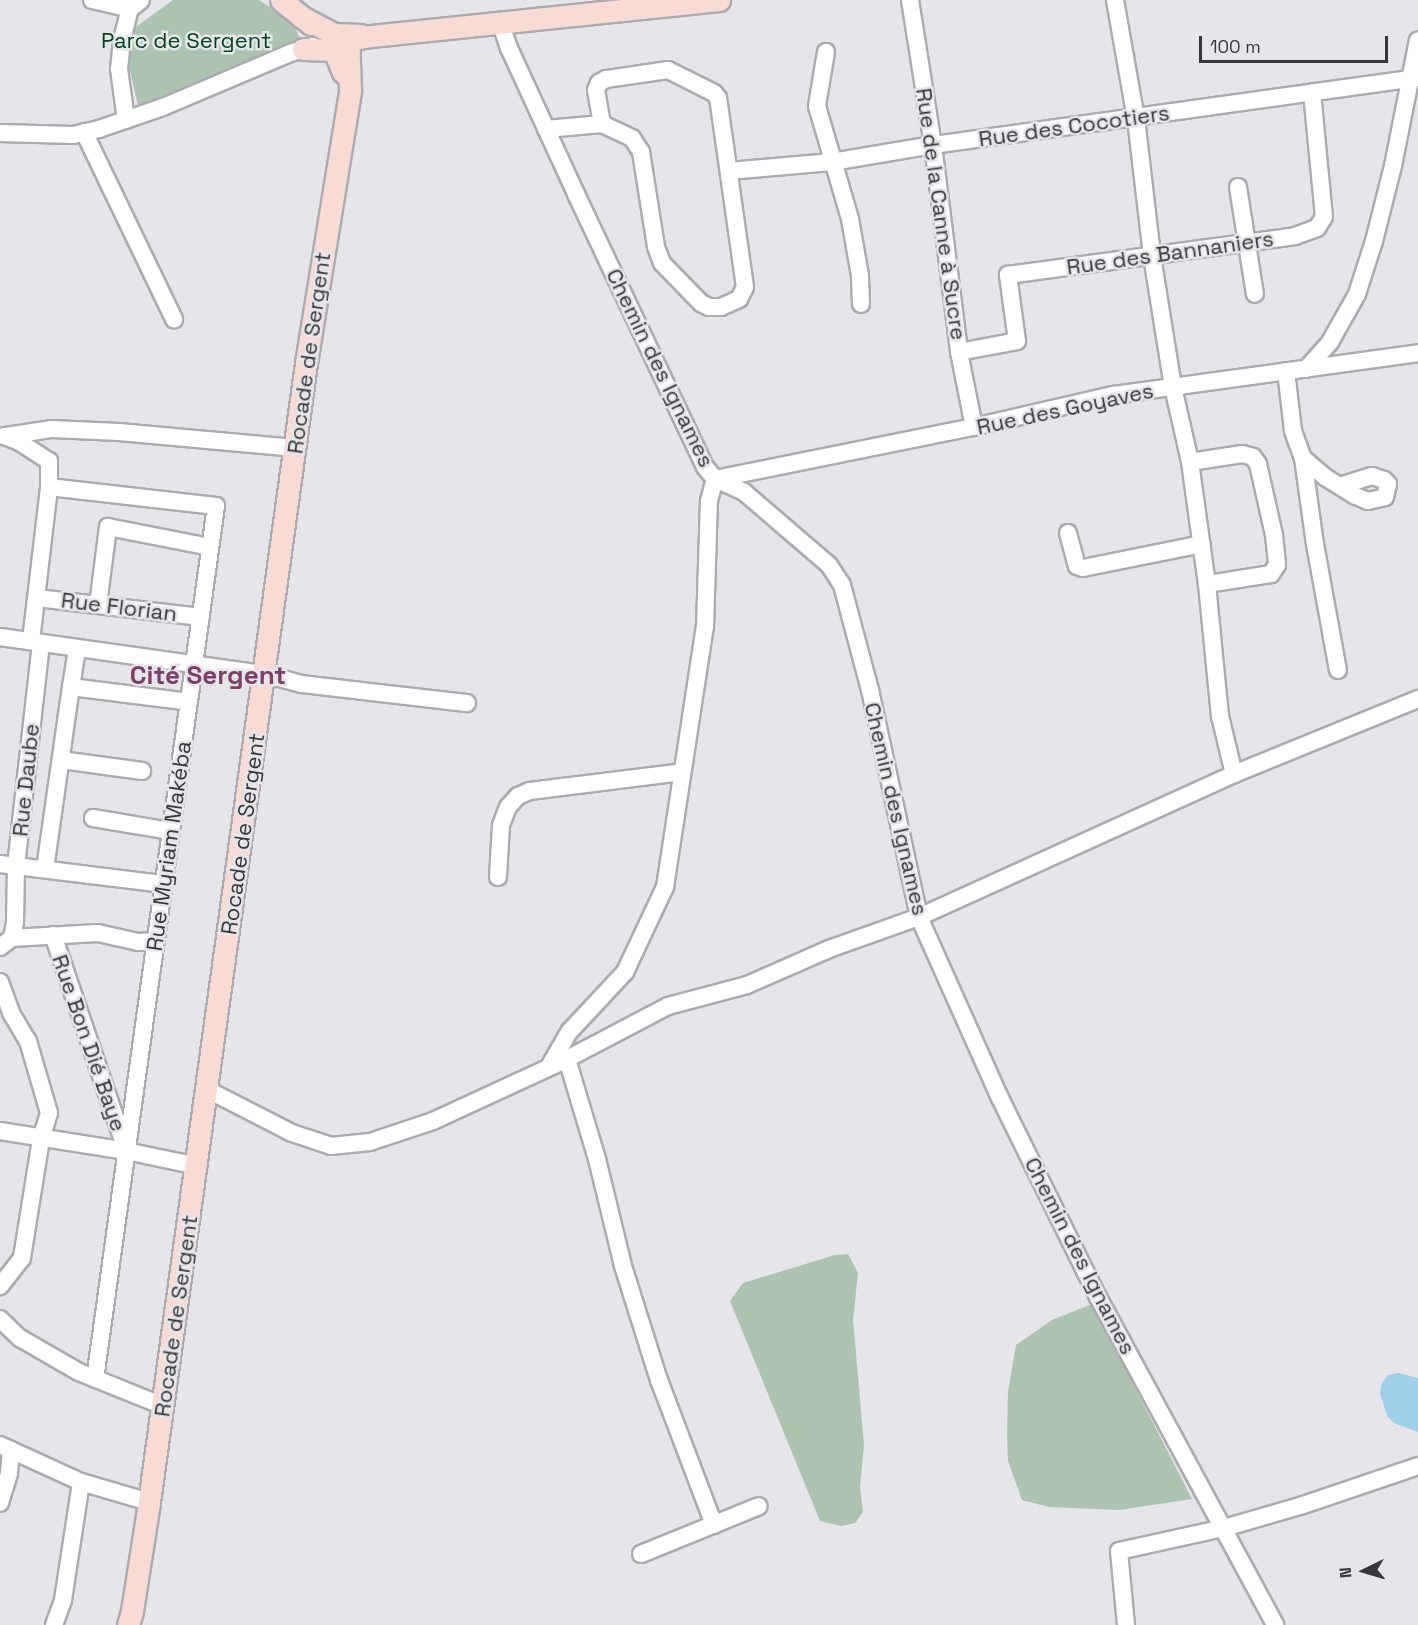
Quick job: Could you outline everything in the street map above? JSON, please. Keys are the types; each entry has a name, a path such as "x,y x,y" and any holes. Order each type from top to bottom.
{"main road":[{"path":"281,0 336,41"},
{"path":"303,49 370,36 719,0"},
{"name":"Rocade de Sergent","path":"128,1625 149,1502 198,1166 295,448 350,90 336,41"}],"street":[{"path":"92,0 135,4 122,40 119,69 126,120"},
{"name":"Rue de la Canne à Sucre","path":"910,0 933,145 959,352 974,427"},
{"path":"1116,0 1136,119 1152,256 1173,387 1190,462 1202,544 1220,716 1234,774"},
{"name":"Chemin des Ignames","path":"500,22 546,129 705,467 715,479 744,492 829,565 842,585 870,690 919,917 999,1096 1093,1286 1275,1625"},
{"path":"1306,369 1330,342 1357,294 1374,241 1414,78 1418,40"},
{"path":"0,133 44,135 84,132 126,120 303,49"},
{"path":"826,52 817,106 856,252 861,304"},
{"path":"546,129 602,124 632,138 638,144 641,152 658,255 701,303 721,307 739,299 745,287 718,98 676,72 660,69 602,80 596,90 602,124"},
{"name":"Rue des Cocotiers","path":"729,171 832,162 933,145 1136,119 1414,78"},
{"name":"Rue des Bannaniers","path":"959,352 1017,341 1008,275 1308,232 1322,223 1324,217 1312,93"},
{"path":"84,132 174,319"},
{"path":"1238,187 1255,294"},
{"name":"Rue des Goyaves","path":"715,479 974,427 1113,395 1418,353"},
{"path":"1286,371 1293,431 1304,458 1315,544 1338,670"},
{"path":"2,436 48,430 119,432 295,448"},
{"path":"48,430 49,487"},
{"path":"2,436 18,441 48,461"},
{"path":"1190,462 1242,454 1253,457 1258,464 1274,535 1277,565 1271,573 1207,584"},
{"path":"1304,458 1339,486"},
{"path":"550,1065 570,1031 625,972 655,913 665,887 705,627 709,501 715,479"},
{"name":"Rue Myriam Makéba","path":"49,487 216,506 95,1379"},
{"name":"Rue Daube","path":"6,943 17,898 8,865 36,642 37,598 49,487"},
{"path":"98,605 108,527 210,547"},
{"path":"1068,533 1077,566 1083,568 1202,544"},
{"name":"Rue Florian","path":"37,598 201,617"},
{"path":"0,637 264,674 302,684 467,704"},
{"path":"45,869 77,648"},
{"path":"71,687 189,702"},
{"path":"208,1090 292,1132 332,1146 370,1142 433,1121 567,1059 668,1006 747,985 829,949 919,917 1234,774 1418,699"},
{"path":"60,760 142,771"},
{"path":"498,877 501,825 508,807 518,796 530,791 682,772"},
{"path":"93,818 171,831"},
{"path":"8,865 164,884"},
{"path":"6,943 53,935 98,933 138,942 156,941"},
{"name":"Rue Bon Dié Baye","path":"53,935 126,1151"},
{"path":"0,982 11,1013 28,1041 49,1113 41,1139 22,1258 0,1286"},
{"path":"567,1059 597,1159 623,1266 655,1369 714,1525"},
{"path":"0,1131 126,1151 198,1166"},
{"path":"0,1319 20,1338 95,1379 163,1406"},
{"path":"5,1448 81,1482 149,1502"},
{"path":"0,1503 9,1473 5,1448"},
{"path":"1126,1625 1119,1551 1224,1528 1303,1506 1418,1466"},
{"path":"54,1625 63,1600 81,1482"},
{"path":"641,1554 759,1506"}],"green space":[{"name":"Parc de Sergent","path":"173,0 259,0 292,22 301,40 138,106 129,66 133,29"},
{"path":"848,1254 858,1273 853,1320 864,1445 860,1487 863,1512 855,1523 841,1526 820,1521 730,1301 743,1283 835,1255"},
{"path":"1092,1304 1192,1499 1119,1510 1049,1507 1022,1500 1008,1461 1008,1392 1016,1345 1052,1320"}],"water":[{"path":"1398,1373 1418,1378 1418,1432 1394,1423 1387,1416 1380,1393 1382,1383 1388,1375"}],"district":[{"name":"Cité Sergent","path":"208,676"}]}
